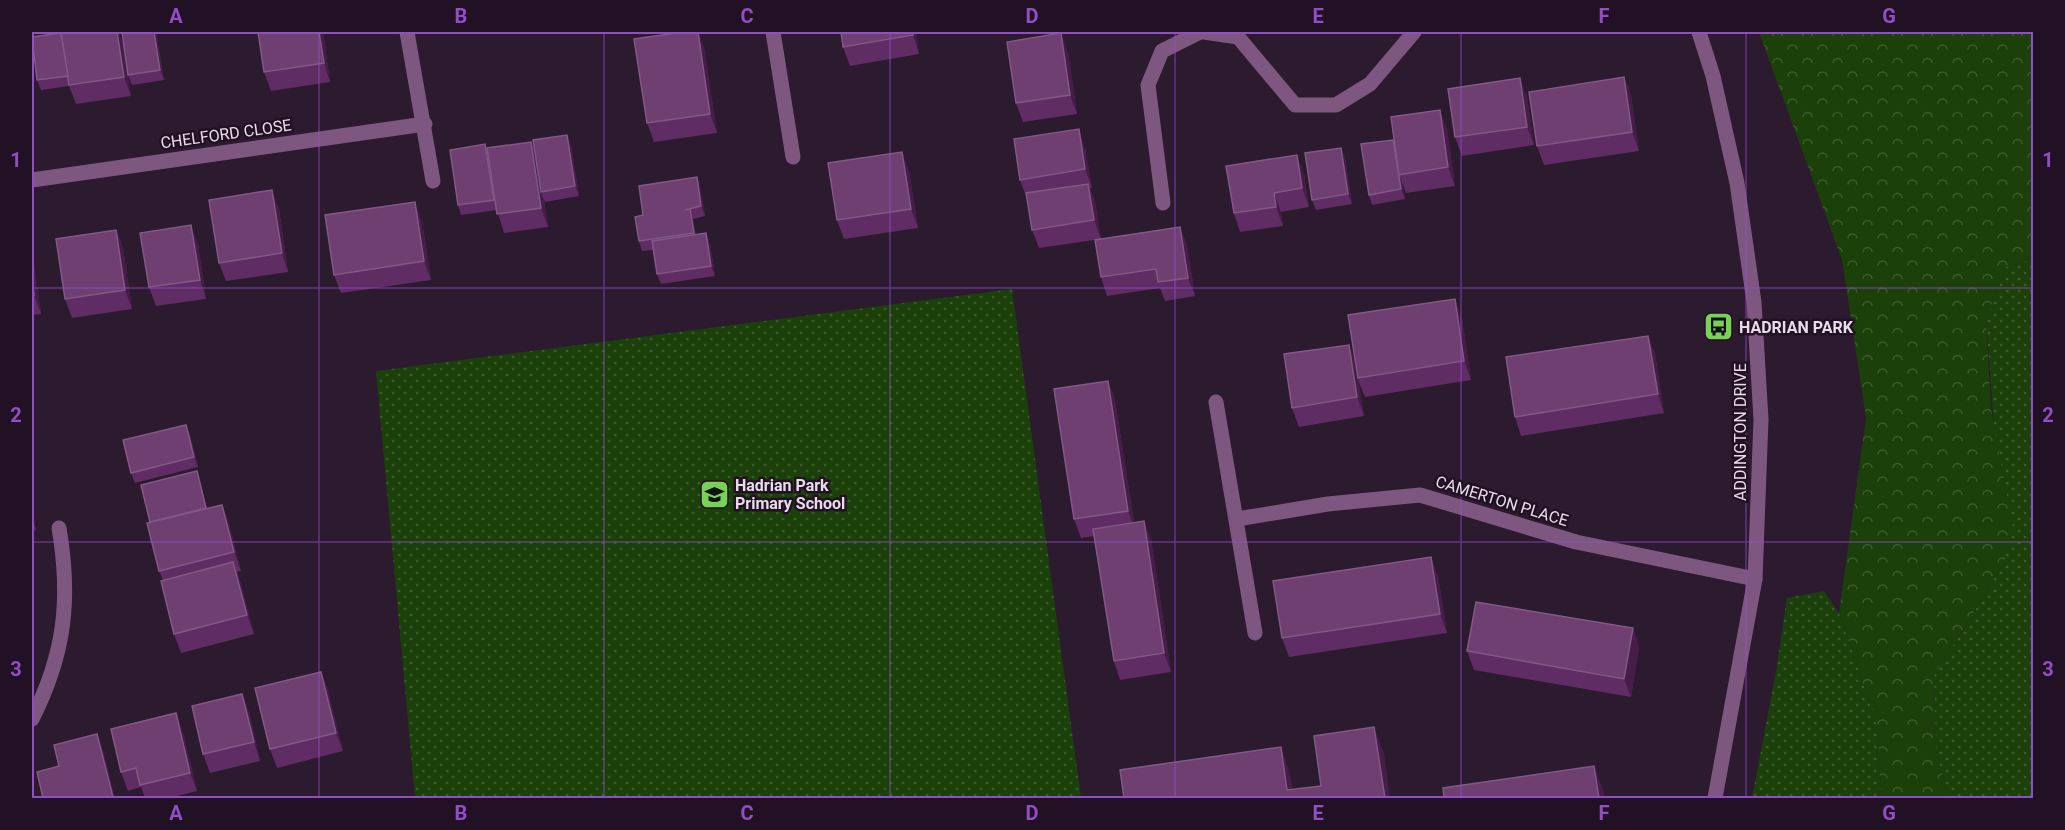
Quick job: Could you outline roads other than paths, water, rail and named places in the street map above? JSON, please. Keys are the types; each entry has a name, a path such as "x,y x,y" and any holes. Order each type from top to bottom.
{"street":[{"path":"407,32 425,123 433,182"},
{"path":"773,32 793,157"},
{"path":"1163,203 1148,85 1162,51 1202,32 1238,37 1294,105 1336,105 1370,84 1414,32"},
{"name":"ADDINGTON DRIVE","path":"1699,32 1713,76 1737,183 1754,302 1761,419 1755,579 1715,798"},
{"name":"CHELFORD CLOSE","path":"32,180 425,123"},
{"path":"1216,402 1238,519 1255,633"},
{"name":"CAMERTON PLACE","path":"1238,519 1328,504 1420,495 1576,542 1755,579"},
{"path":"32,719 54,663 63,630 67,597 59,528"}],"place":[{"name":"HADRIAN PARK","path":"1718,327"},
{"name":"Hadrian Park Primary School","path":"714,494"}]}
